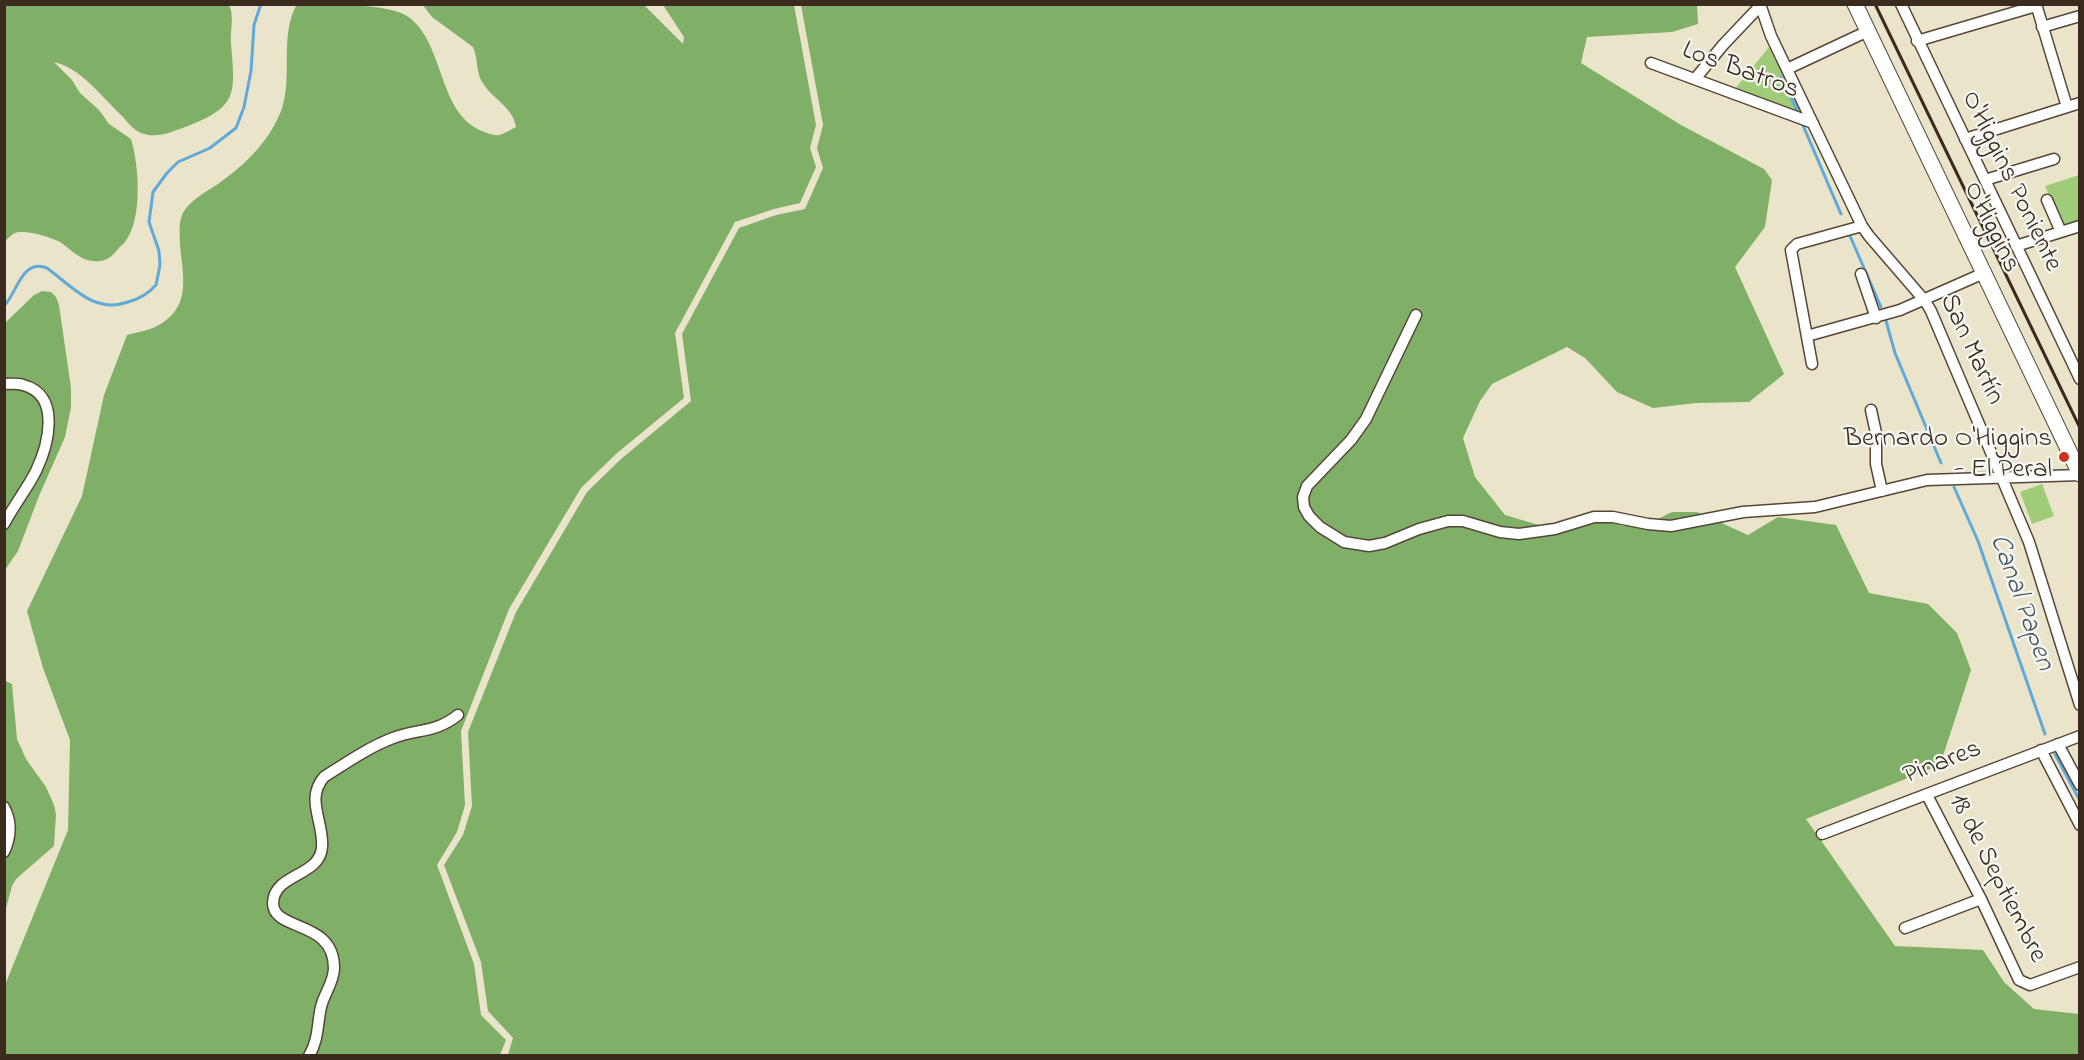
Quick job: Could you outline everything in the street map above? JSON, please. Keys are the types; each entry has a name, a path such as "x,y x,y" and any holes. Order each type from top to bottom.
{"street":[{"name":"O'Higgins","path":"1855,4 2079,475"},
{"name":"O'Higgins Poniente","path":"1901,4 2079,379"},
{"path":"1695,79 1760,5"},
{"name":"San Martín","path":"1760,5 1771,36 1862,226 1925,301 1937,323 2037,562 2079,705"},
{"path":"1917,41 2036,5 2067,107"},
{"path":"2042,27 2079,16"},
{"path":"1787,69 1868,31"},
{"name":"Los Batros","path":"1651,63 1813,123"},
{"path":"1965,139 2079,103"},
{"path":"1984,180 2054,159"},
{"path":"2047,200 2061,232"},
{"path":"1812,364 1791,254 1792,248 1797,244 1862,226"},
{"path":"2016,246 2079,226"},
{"path":"1807,336 1876,318 1925,301 1984,273"},
{"path":"1861,274 1876,318"},
{"path":"1416,315 1366,419 1351,440 1307,486 1303,494 1304,507 1309,516 1336,538 1353,544 1377,545 1394,541 1430,525 1456,520 1500,532 1519,534 1555,529 1594,517 1613,517 1671,526 1743,512 1801,509 1829,504 1927,480 2079,475"},
{"path":"4,384 21,384 36,392 43,400 49,417 41,459 4,524"},
{"path":"1871,410 1876,433 1876,464 1882,491"},
{"path":"309,1056 317,1038 321,1008 334,974 334,962 329,948 319,936 306,927 282,919 275,912 273,902 276,892 285,883 312,868 321,855 321,826 314,802 318,786 324,777 382,742 396,736 434,729 458,715"},
{"name":"Pinares","path":"1822,834 2079,736"},
{"path":"2058,744 2079,785"},
{"path":"2041,750 2079,825"},
{"name":"18 de Septiembre","path":"1927,795 1981,899 2019,980 2025,984 2034,984 2079,968"},
{"path":"4,807 10,830 4,852"},
{"path":"1905,928 1981,899"}],"green space":[{"path":"225,4 230,7 232,16 233,75 230,97 216,113 174,131 153,135 138,132 82,76 54,62 72,80 80,93 99,110 109,124 131,139 136,163 138,192 135,220 124,243 108,258 94,261 78,256 60,242 38,234 19,232 5,242 5,5"},
{"path":"297,4 373,7 388,9 410,18 430,45 457,110 468,122 482,131 497,135 516,127 511,113 481,80 473,47 432,17 423,5 644,5 683,44 684,37 663,5 794,5 816,125 810,148 816,167 800,203 735,222 675,333 684,398 616,454 581,488 509,609 461,731 465,805 457,832 437,865 474,964 481,1015 506,1040 500,1055 5,1056 5,985 68,830 70,740 43,668 27,611 82,496 104,395 127,335 157,326 168,319 180,301 183,280 180,221 183,213 194,200 228,177 247,160 264,141 277,120 285,95 289,29"},
{"path":"801,5 1697,5 1698,24 1672,32 1587,37 1581,63 1681,125 1764,169 1772,180 1765,227 1735,267 1784,374 1749,402 1696,403 1653,408 1617,392 1585,358 1567,347 1492,384 1480,401 1463,438 1475,477 1505,515 1549,528 1591,515 1623,526 1646,525 1672,512 1697,512 1748,535 1778,517 1836,525 1869,593 1928,604 1957,633 1971,670 1940,765 1806,819 1895,946 1983,950 2004,982 2034,1009 2079,1014 2079,1055 508,1055 513,1038 488,1011 481,962 444,865 463,835 472,806 468,732 516,612 587,492 621,459 691,401 682,334 739,228 776,215 805,209 823,168 817,148 823,125"},
{"path":"1769,47 1803,114 1735,89"},
{"path":"2079,175 2079,224 2066,228 2062,225 2045,186"},
{"path":"42,291 51,292 59,305 71,388 71,407 65,437 18,551 5,570 5,323 34,295"},
{"path":"2042,484 2054,516 2032,524 2020,492"},
{"path":"4,680 12,684 17,739 26,759 46,787 56,814 54,846 16,879 5,912"}],"waterway":[{"path":"4,306 26,272 39,266 47,268 84,297 105,304 116,305 128,302 147,294 156,285 160,265 159,251 149,222 153,192 178,162 210,148 236,128 244,107 251,71 254,25 261,4"},
{"name":"Canal Papen","path":"1781,77 1797,110"},
{"name":"Canal Papen","path":"1802,123 1841,214"},
{"name":"Canal Papen","path":"1850,236 1881,307"},
{"name":"Canal Papen","path":"1886,321 1895,353 1941,463"},
{"name":"Canal Papen","path":"1954,487 1978,541 2045,734"},
{"name":"Canal Papen","path":"2055,754 2080,801"}],"railway":[{"path":"1875,4 2080,428"}],"place":[{"name":"Bernardo O'Higgins - El Peral","path":"2064,457"}]}
